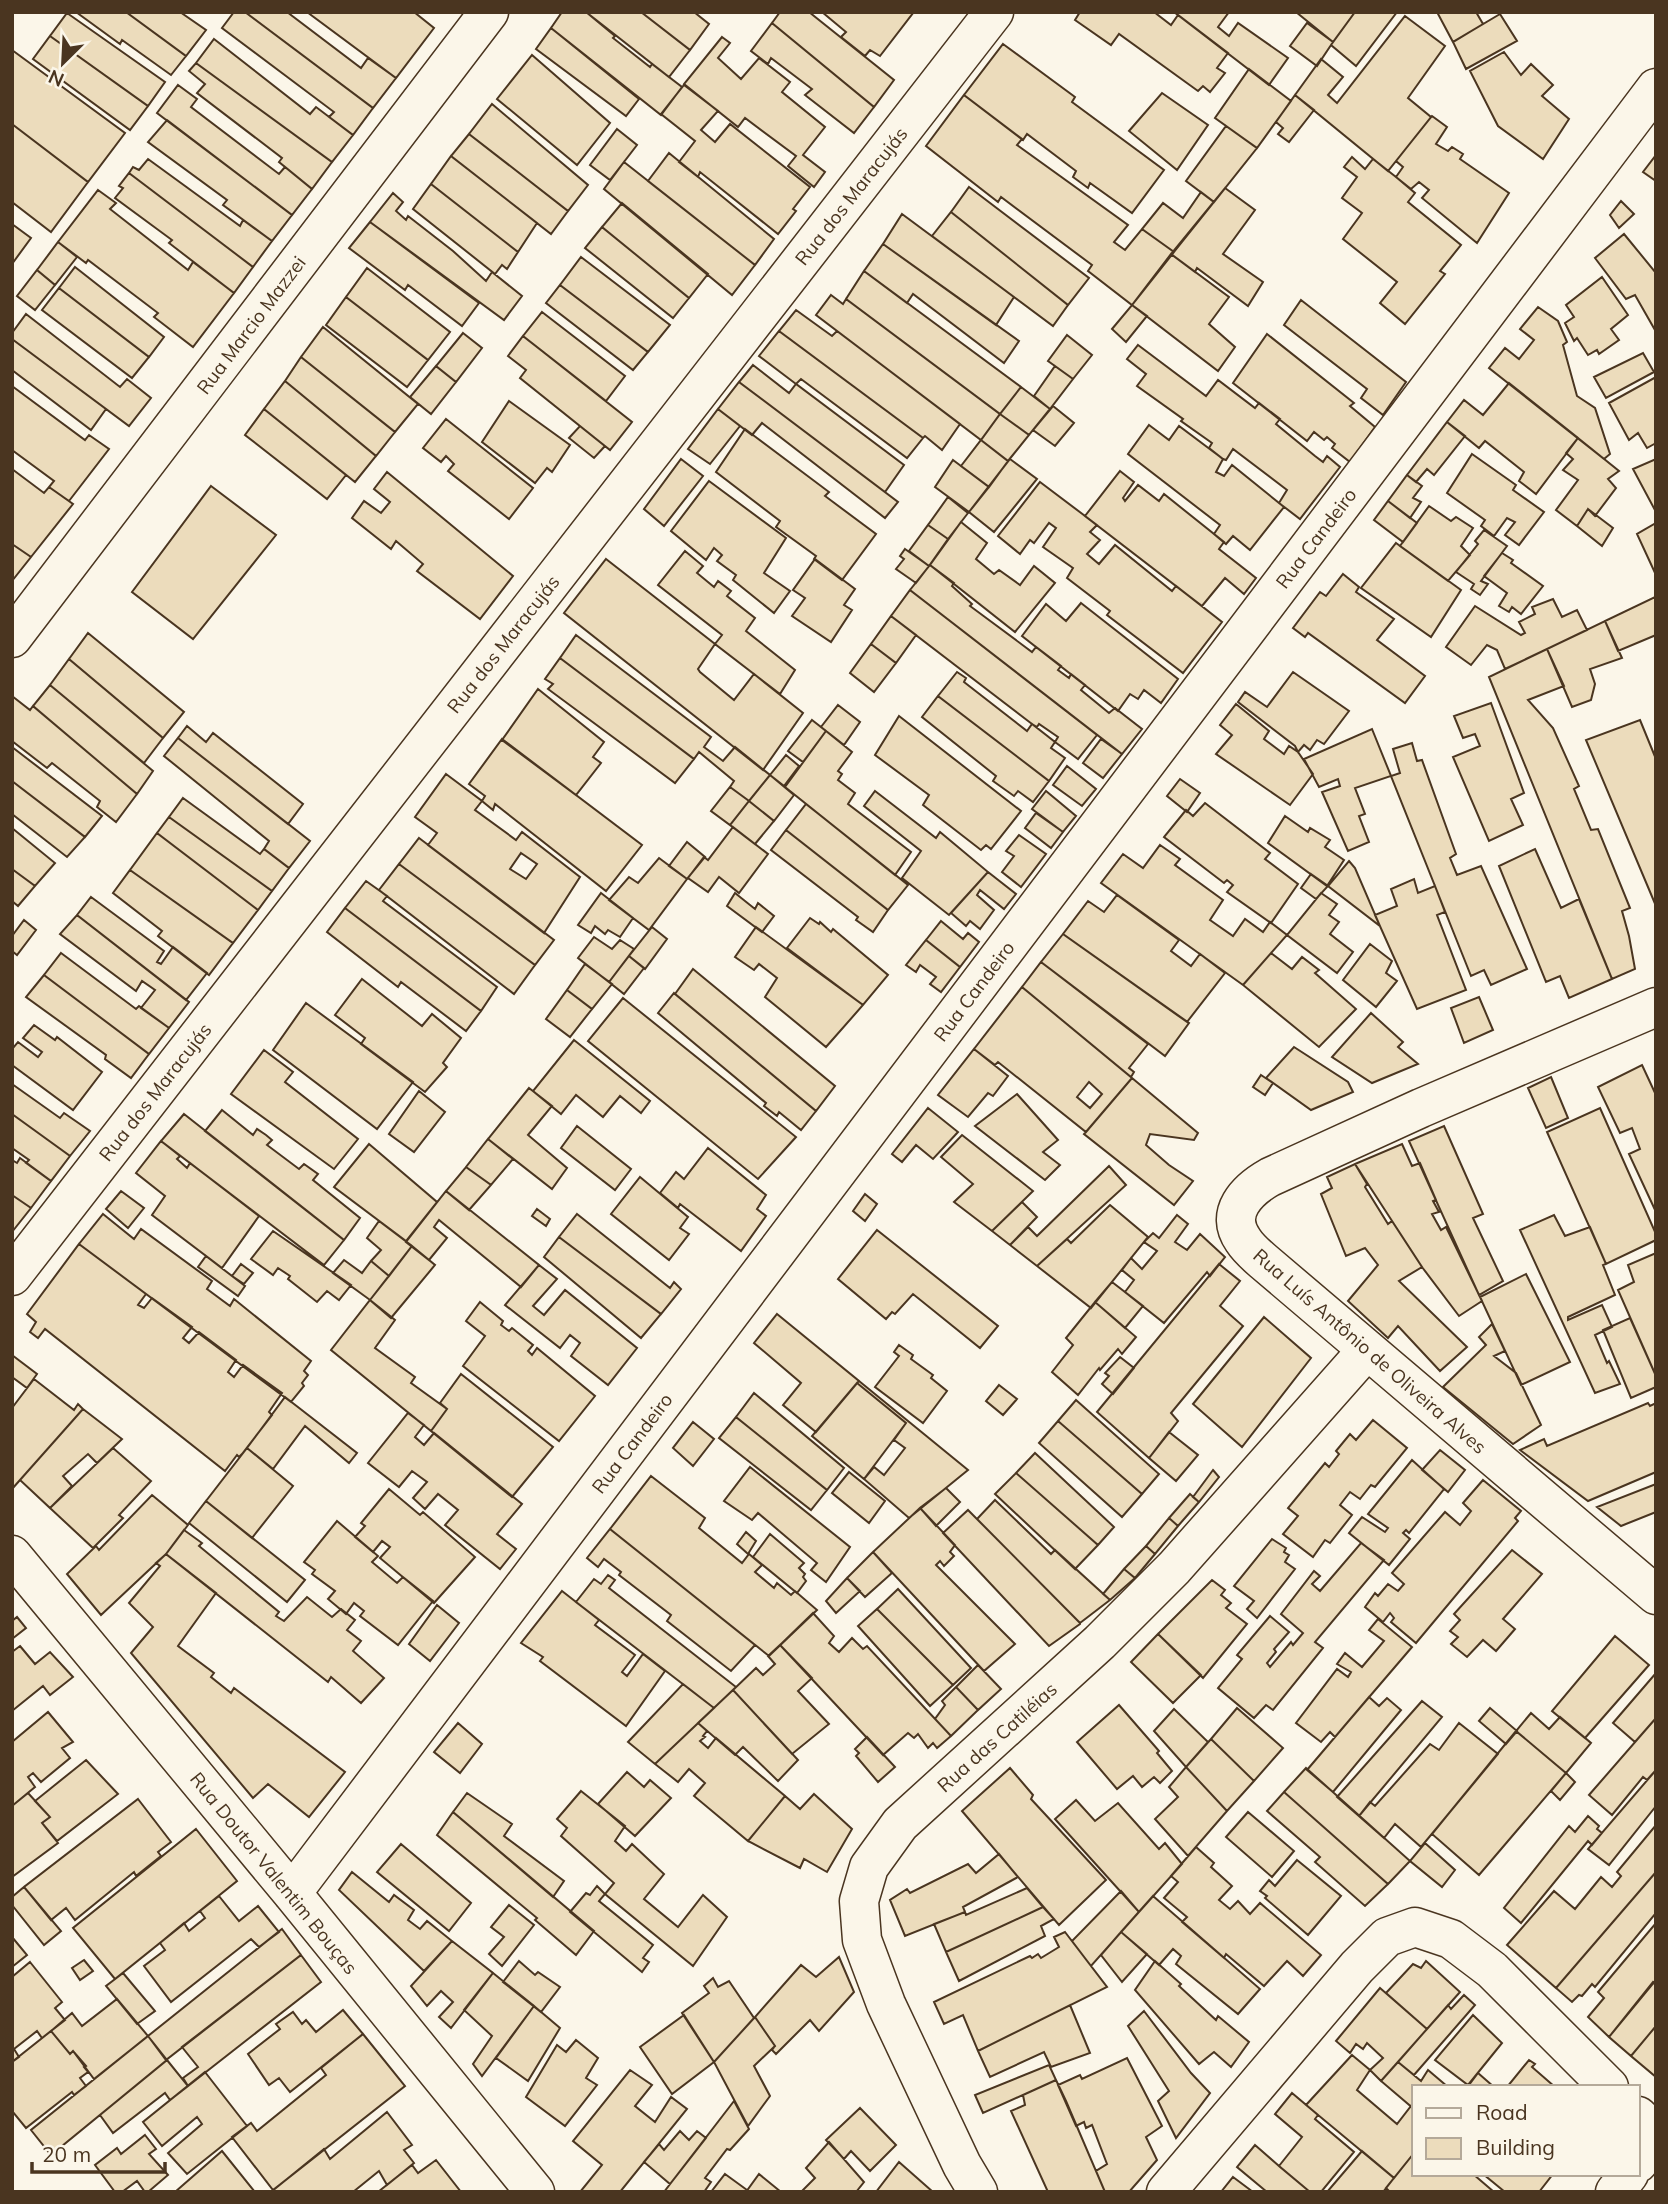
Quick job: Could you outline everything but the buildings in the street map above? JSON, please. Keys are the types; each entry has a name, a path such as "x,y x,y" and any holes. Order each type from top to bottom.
{"street":[{"name":"Rua Marcio Mazzei","path":"12,638 489,12"},
{"name":"Rua dos Maracujás","path":"12,1276 994,12"},
{"name":"Rua Candeiro","path":"292,1893 1656,88"},
{"name":"Rua Luís Antônio de Oliveira Alves","path":"1656,1007 1291,1166 1252,1188 1240,1202 1235,1221 1242,1240 1263,1261 1656,1595"},
{"name":"Rua das Catiléias","path":"978,2192 962,2165 886,2004 862,1940 859,1901 869,1867 900,1824 1100,1642 1174,1569 1367,1350"},
{"name":"Rua Doutor Valentim Bouças","path":"12,1555 535,2192"},
{"path":"1166,2192 1357,1968 1387,1937 1415,1927 1451,1939 1492,1970 1607,2085"},
{"path":"1640,2118 1656,2133"},
{"path":"1640,2161 1656,2141"},
{"path":"1615,2192 1627,2176"}]}
